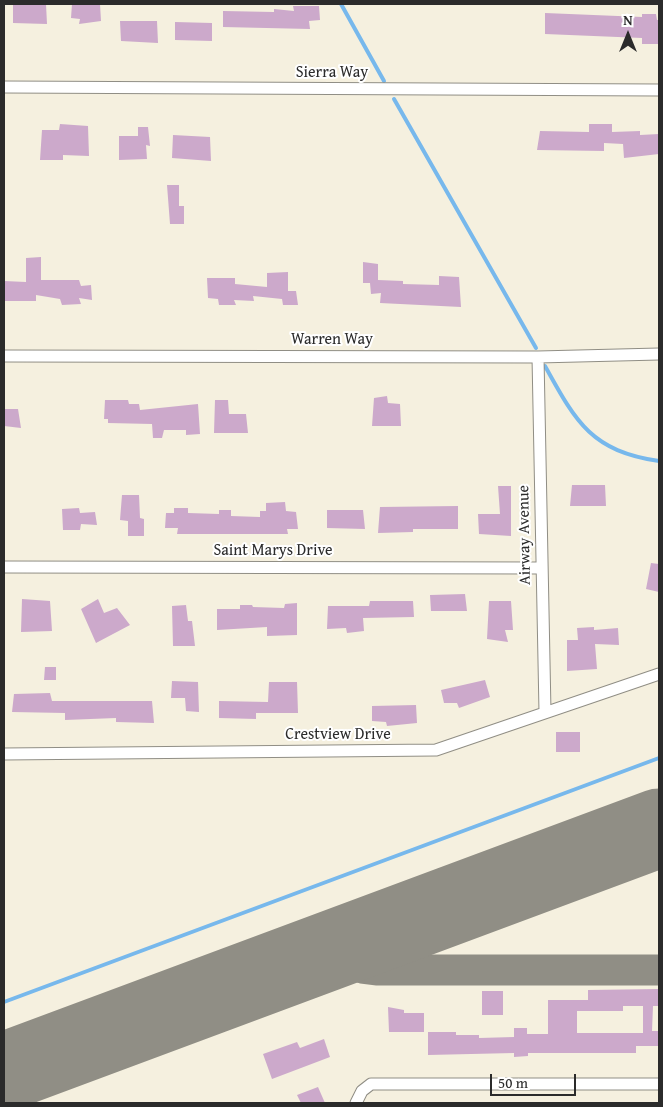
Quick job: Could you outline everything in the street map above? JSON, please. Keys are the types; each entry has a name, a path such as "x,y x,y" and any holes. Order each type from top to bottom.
{"street":[{"name":"Sierra Way","path":"4,87 659,90"},
{"name":"Warren Way","path":"4,356 538,357 659,354"},
{"name":"Airway Avenue","path":"538,357 545,712"},
{"name":"Saint Marys Drive","path":"4,567 542,568"},
{"name":"Crestview Drive","path":"4,754 436,750 659,674"},
{"path":"356,1103 362,1091 371,1084 659,1084"}],"building":[{"path":"13,4 46,4 47,24 13,23"},
{"path":"72,4 100,4 101,21 79,24 80,19 71,18"},
{"path":"293,6 319,6 320,20 309,21 310,29 223,27 223,11 274,12 274,9 294,11"},
{"path":"545,13 642,17 642,14 656,14 657,20 659,20 659,44 642,44 642,38 545,34"},
{"path":"120,21 157,21 158,43 121,41"},
{"path":"175,22 212,23 212,41 175,40"},
{"path":"60,124 88,126 89,156 63,155 63,160 40,160 42,130 59,130"},
{"path":"589,124 612,124 612,132 640,131 640,135 659,134 659,154 624,158 623,144 604,143 604,151 537,150 540,131 589,132"},
{"path":"138,127 148,127 150,146 146,145 147,159 119,160 119,136 138,136"},
{"path":"173,135 210,137 211,161 172,158"},
{"path":"167,185 179,185 179,206 184,206 184,224 170,224"},
{"path":"41,257 41,280 79,280 81,286 91,285 92,300 79,298 81,304 62,305 60,299 36,295 36,301 4,301 4,281 26,282 26,258"},
{"path":"363,262 378,264 378,280 403,281 403,284 439,285 439,276 459,277 461,307 380,303 381,293 371,294 370,283 363,283"},
{"path":"288,272 288,291 296,291 298,305 283,305 282,299 253,296 254,301 234,300 236,305 219,305 218,299 208,298 207,278 235,278 235,284 267,287 267,273"},
{"path":"387,396 388,403 400,404 401,426 372,426 374,398"},
{"path":"105,400 128,400 129,404 139,404 140,410 198,404 200,434 186,435 186,430 164,430 162,438 153,438 152,424 108,423 108,419 104,419"},
{"path":"215,400 228,400 229,414 246,414 248,433 214,433"},
{"path":"4,409 18,409 21,428 4,426"},
{"path":"572,485 605,485 606,506 570,506"},
{"path":"498,486 511,486 511,536 479,534 478,514 500,514"},
{"path":"122,495 139,495 140,518 144,519 144,536 128,536 128,521 120,520"},
{"path":"285,502 286,511 296,512 298,529 287,529 288,534 177,534 178,528 165,528 166,513 174,513 174,508 188,508 188,513 219,514 219,510 231,510 231,516 260,517 260,511 266,511 266,503"},
{"path":"458,506 458,529 413,529 413,532 378,533 380,507"},
{"path":"79,508 80,513 95,512 97,525 81,524 80,530 63,530 62,509"},
{"path":"327,510 363,510 365,529 327,528"},
{"path":"651,563 659,564 659,592 646,589"},
{"path":"465,594 467,611 431,611 430,595"},
{"path":"22,599 50,601 52,631 21,632"},
{"path":"98,599 104,613 117,608 130,625 96,643 81,609"},
{"path":"370,601 413,601 414,617 363,618 364,631 347,633 346,628 327,629 328,606 369,606"},
{"path":"489,601 511,601 513,630 505,630 508,642 487,639"},
{"path":"297,603 297,635 267,636 267,627 217,630 217,609 240,609 240,605 284,608 285,604"},
{"path":"186,605 188,621 192,621 195,646 173,646 172,606"},
{"path":"594,627 594,630 618,628 619,645 595,644 597,669 567,671 567,640 578,640 577,628"},
{"path":"45,667 56,667 56,680 44,680"},
{"path":"485,680 490,697 459,708 457,703 444,703 441,690"},
{"path":"172,681 198,682 199,712 186,711 185,698 171,698"},
{"path":"269,682 297,682 298,713 256,713 256,719 219,718 219,701 268,702"},
{"path":"50,693 52,701 152,701 154,723 116,722 116,718 65,720 65,713 12,712 14,694"},
{"path":"416,705 417,723 387,726 386,722 372,721 372,706"},
{"path":"556,732 580,732 580,752 556,752"},
{"path":"659,989 659,1006 653,1006 652,1031 659,1031 659,1046 636,1046 636,1053 528,1053 528,1056 514,1057 514,1053 428,1055 428,1032 456,1032 456,1035 479,1035 479,1038 514,1037 514,1028 527,1028 527,1034 548,1034 548,1000 588,1000 588,990","holes":["623,1006 643,1006 643,1033 577,1033 577,1011 623,1011"]},
{"path":"482,991 503,991 503,1015 482,1015"},
{"path":"388,1007 404,1010 404,1013 424,1013 424,1032 389,1032"},
{"path":"324,1039 330,1057 272,1079 263,1054 297,1042 300,1048"},
{"path":"318,1087 325,1103 301,1103 297,1095"}],"waterway":[{"path":"341,4 384,81"},
{"path":"394,99 536,348"},
{"path":"545,366 566,403 588,431 617,450 659,461"},
{"path":"4,1002 659,758"}],"taxiway":[{"path":"343,946 351,963 362,968 378,970 659,970"}],"runway":[{"path":"4,1072 659,828"}]}
